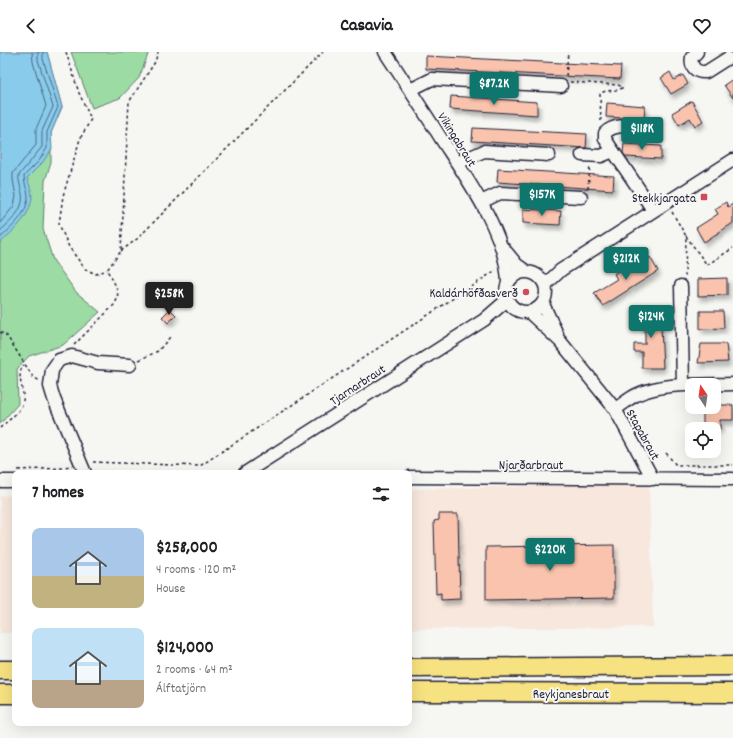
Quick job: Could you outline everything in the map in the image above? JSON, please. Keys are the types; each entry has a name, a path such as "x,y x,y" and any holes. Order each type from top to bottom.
{"highway":[{"name":"Reykjanesbraut","path":"412,668 733,666"},
{"path":"0,670 12,670"},
{"name":"Reykjanesbraut","path":"412,692 733,694"},
{"path":"0,694 12,694"}],"street":[{"name":"Vikingabraut","path":"386,52 481,202 501,245 506,264 508,282"},
{"path":"697,52 692,57 692,64 696,70 702,73 706,72 727,56"},
{"path":"410,90 432,79 561,86"},
{"path":"649,128 616,126 609,128 605,133 605,139 653,210"},
{"path":"586,155 601,156 613,150"},
{"path":"457,163 484,151 549,155"},
{"path":"545,285 561,270 733,160"},
{"path":"481,202 500,193 581,197"},
{"name":"Vikingabraut","path":"501,245 517,265 532,274"},
{"path":"532,274 545,285 546,298 543,304 535,311 524,313 510,304 505,294 508,282 516,274 532,274 561,270"},
{"path":"681,286 683,385"},
{"name":"Tjarnarbraut","path":"250,470 510,304"},
{"name":"Stapabraut","path":"543,304 560,341"},
{"name":"Stapabraut","path":"529,312 560,341 615,409 653,479 733,479"},
{"path":"83,468 54,399 50,386 52,370 59,360 72,356 98,363 130,365"},
{"path":"615,409 636,395 683,385 733,384"},
{"path":"0,481 12,477"},
{"name":"Njarðarbraut","path":"412,477 653,479"}],"path":[{"path":"66,52 77,87 91,119 80,139 63,196 59,224 68,247 85,269 96,274 107,270 121,251 137,239 324,52"},
{"path":"121,251 129,102 155,62 158,52"},
{"path":"568,52 566,82 618,85 622,87 620,90 605,91 600,94 601,124 605,133"},
{"path":"581,197 590,186 586,155"},
{"path":"666,202 686,236 707,264 733,248"},
{"path":"681,286 685,279 686,236"},
{"path":"51,470 63,468 200,466 491,272 506,264"},
{"path":"59,360 117,301 117,288 107,270"},
{"path":"0,332 6,336 33,377 50,386"},
{"path":"130,365 158,351 170,337"},
{"path":"0,428 22,406 20,373 21,368 25,364"},
{"path":"666,453 676,465 733,465"}],"shaded area":[{"path":"649,484 653,627 412,629 412,489"},
{"path":"0,496 12,496 12,633 0,633"}],"green space":[{"path":"0,52 47,52 62,107 51,133 51,162 45,181 43,229 53,260 76,292 100,312 63,345 29,356 17,369 18,404 0,424"},
{"path":"71,52 149,52 139,78 120,98 92,108"}],"water":[{"path":"0,52 47,52 62,107 51,133 52,149 42,163 27,178 32,197 28,211 20,223 0,243"}],"building":[{"path":"426,56 621,66 620,79 426,69"},
{"path":"670,72 674,80 683,75 688,84 671,94 661,78"},
{"path":"733,79 733,98 724,85"},
{"path":"451,96 537,102 537,115 450,109"},
{"path":"692,101 703,121 695,126 690,118 679,125 672,113"},
{"path":"607,103 645,106 644,119 606,117"},
{"path":"473,128 587,134 586,148 472,141"},
{"path":"624,144 661,146 661,159 626,157 623,153"},
{"path":"498,169 614,176 613,190 497,182"},
{"path":"726,202 728,207 733,204 733,223 704,242 696,228 718,214 715,209"},
{"path":"523,209 561,211 560,225 523,223"},
{"path":"650,257 658,271 603,306 594,293 617,279 614,274 624,267 627,272"},
{"path":"727,278 727,295 698,296 698,279"},
{"path":"651,305 660,305 663,368 642,368 642,352 634,352 634,344 645,344 645,327 640,327 640,313 651,313"},
{"path":"170,309 176,315 168,323 162,317"},
{"path":"700,311 723,311 724,328 700,329"},
{"path":"701,344 726,344 728,362 698,363"},
{"path":"721,405 733,405 733,420 703,422 703,414 721,414"},
{"path":"439,514 458,514 460,599 441,600 441,593 436,594 434,521 439,520"},
{"path":"614,545 614,598 486,600 486,547"}],"place":[{"name":"Stekkjargata","path":"704,197"},
{"name":"Kaldárhöfðasverð","path":"526,292"}]}
